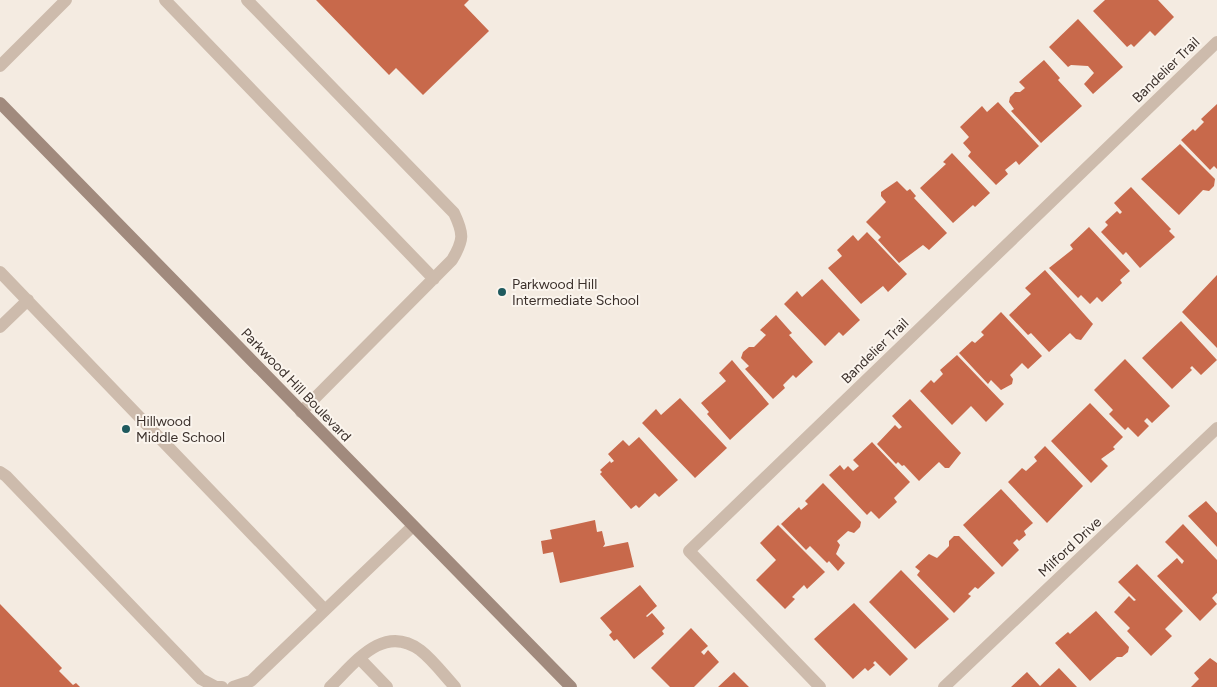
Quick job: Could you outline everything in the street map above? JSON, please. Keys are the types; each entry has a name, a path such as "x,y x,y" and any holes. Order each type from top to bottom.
{"street":[{"path":"0,66 66,0"},
{"path":"165,0 434,279"},
{"path":"247,0 454,213 460,227 462,243 452,260 301,412"},
{"name":"Bandelier Trail","path":"820,687 689,551 1217,42"},
{"name":"Parkwood Hill Boulevard","path":"0,103 571,687"},
{"path":"0,272 325,610"},
{"path":"0,327 28,300"},
{"name":"Milford Drive","path":"944,687 1217,428"},
{"path":"0,472 6,476 201,680 216,687 222,687"},
{"path":"233,687 251,682 413,526"},
{"path":"330,687 360,659 384,641 403,641 420,650 455,687"},
{"path":"360,659 387,687"}],"building":[{"path":"316,0 469,0 464,5 489,31 423,95 396,68 389,75"},
{"path":"1105,0 1158,0 1174,17 1155,36 1150,31 1134,47 1131,44 1127,47 1093,11"},
{"path":"1078,19 1123,67 1093,94 1084,84 1094,73 1088,66 1071,65 1068,67 1049,47"},
{"path":"1044,60 1060,78 1058,80 1082,106 1041,143 1011,111 1014,109 1009,102 1010,97 1015,92 1020,92 1025,88 1019,82"},
{"path":"998,102 1039,146 1019,165 1016,161 1005,170 1008,174 996,185 968,156 971,152 963,143 969,137 960,127 982,106 987,112"},
{"path":"1217,104 1217,169 1214,166 1210,170 1181,140 1193,129 1195,131 1204,122 1201,119"},
{"path":"1180,144 1215,179 1214,186 1209,191 1203,190 1179,215 1141,179"},
{"path":"952,153 990,193 953,223 920,188 946,164 943,162"},
{"path":"897,181 907,191 910,189 916,196 914,198 947,233 929,250 923,245 899,263 878,240 881,237 866,222 886,202 881,196 881,192"},
{"path":"1131,187 1171,229 1169,231 1175,237 1140,268 1126,252 1123,255 1101,232 1108,225 1105,222 1117,211 1120,214 1122,212 1114,203"},
{"path":"1089,227 1130,271 1120,280 1122,283 1102,302 1097,297 1090,304 1081,295 1078,298 1049,268 1073,249 1070,245"},
{"path":"867,232 907,274 888,292 883,286 861,304 828,268 842,256 837,250 853,235 858,241"},
{"path":"1045,270 1093,324 1081,340 1076,339 1070,333 1049,352 1031,333 1028,335 1009,315 1031,294 1025,288"},
{"path":"1217,275 1217,348 1182,312"},
{"path":"822,279 860,320 843,336 839,332 825,346 784,304 797,291 802,297"},
{"path":"1001,312 1042,356 1028,369 1022,363 1010,375 1013,379 1012,384 1001,390 991,380 988,384 959,353 972,341 975,343 984,335 981,332"},
{"path":"776,315 792,333 789,335 813,362 796,378 793,375 783,385 785,388 773,399 745,369 749,366 741,358 743,352 749,347 754,347 766,335 760,330"},
{"path":"1181,321 1217,360 1201,375 1192,366 1190,368 1192,370 1172,389 1142,358"},
{"path":"957,355 1004,404 986,422 971,406 952,425 920,391 931,380 934,383 943,374 940,370"},
{"path":"1125,359 1170,406 1152,423 1147,418 1144,421 1149,426 1138,437 1128,427 1125,430 1109,414 1113,410 1094,390"},
{"path":"732,360 769,404 730,440 707,414 709,412 701,403 726,381 719,373"},
{"path":"680,398 727,448 695,478 642,423 656,409 661,415"},
{"path":"910,399 961,453 949,468 945,468 939,462 919,481 904,465 902,466 898,462 896,464 877,444 895,425 899,429 902,427 892,416"},
{"path":"1090,403 1123,437 1113,447 1115,449 1101,459 1108,466 1091,483 1051,441"},
{"path":"639,437 678,480 659,497 655,493 639,508 636,505 631,509 600,474 602,472 600,470 610,461 611,463 614,461 608,454 623,440 629,446"},
{"path":"872,442 910,482 894,498 897,502 879,519 871,511 867,515 829,475 840,465 844,470 848,466 853,471 859,466 853,460"},
{"path":"1045,446 1083,486 1047,523 1008,482 1022,468 1026,471 1037,461 1034,457"},
{"path":"823,483 861,522 860,527 854,533 848,531 837,541 840,545 836,554 845,563 838,571 810,546 806,550 781,524 799,507 801,510 808,504 805,501"},
{"path":"1001,489 1033,523 1024,531 1026,535 1013,543 1019,550 1002,567 963,525"},
{"path":"1206,501 1217,513 1217,547 1188,516"},
{"path":"595,520 597,532 602,531 605,544 603,547 628,542 634,567 560,583 553,552 543,554 541,541 552,539 550,530"},
{"path":"1183,524 1217,560 1217,593 1212,598 1217,604 1200,621 1157,576 1177,558 1182,564 1184,561 1165,542"},
{"path":"778,525 825,572 807,589 804,585 792,597 795,599 785,609 756,580 776,560 760,543"},
{"path":"954,536 959,536 995,573 978,589 975,587 968,594 971,596 954,613 917,575 920,571 915,567 929,554 937,558 949,546 949,541"},
{"path":"1137,564 1183,611 1165,629 1172,636 1151,656 1127,631 1130,628 1114,612 1129,596 1134,601 1136,600 1118,582"},
{"path":"901,570 949,619 915,649 869,602"},
{"path":"640,585 657,606 646,616 652,613 665,628 662,631 664,634 634,659 617,639 614,641 609,635 612,632 600,618"},
{"path":"854,603 908,659 890,676 875,661 873,663 875,665 868,671 865,668 853,679 814,639"},
{"path":"0,604 62,668 59,671 73,685 76,683 80,687 0,687"},
{"path":"1096,611 1129,647 1128,652 1122,657 1117,657 1090,681 1055,643 1068,632 1070,634"},
{"path":"691,628 708,646 701,652 704,655 708,650 719,662 694,687 670,687 651,668"},
{"path":"1210,658 1217,663 1217,687 1191,687 1199,679 1194,673"},
{"path":"1059,668 1077,687 1011,687 1027,672 1040,686"},
{"path":"734,672 749,687 718,687"}],"place":[{"name":"Parkwood Hill Intermediate School","path":"502,292"},
{"name":"Hillwood Middle School","path":"126,429"}]}
